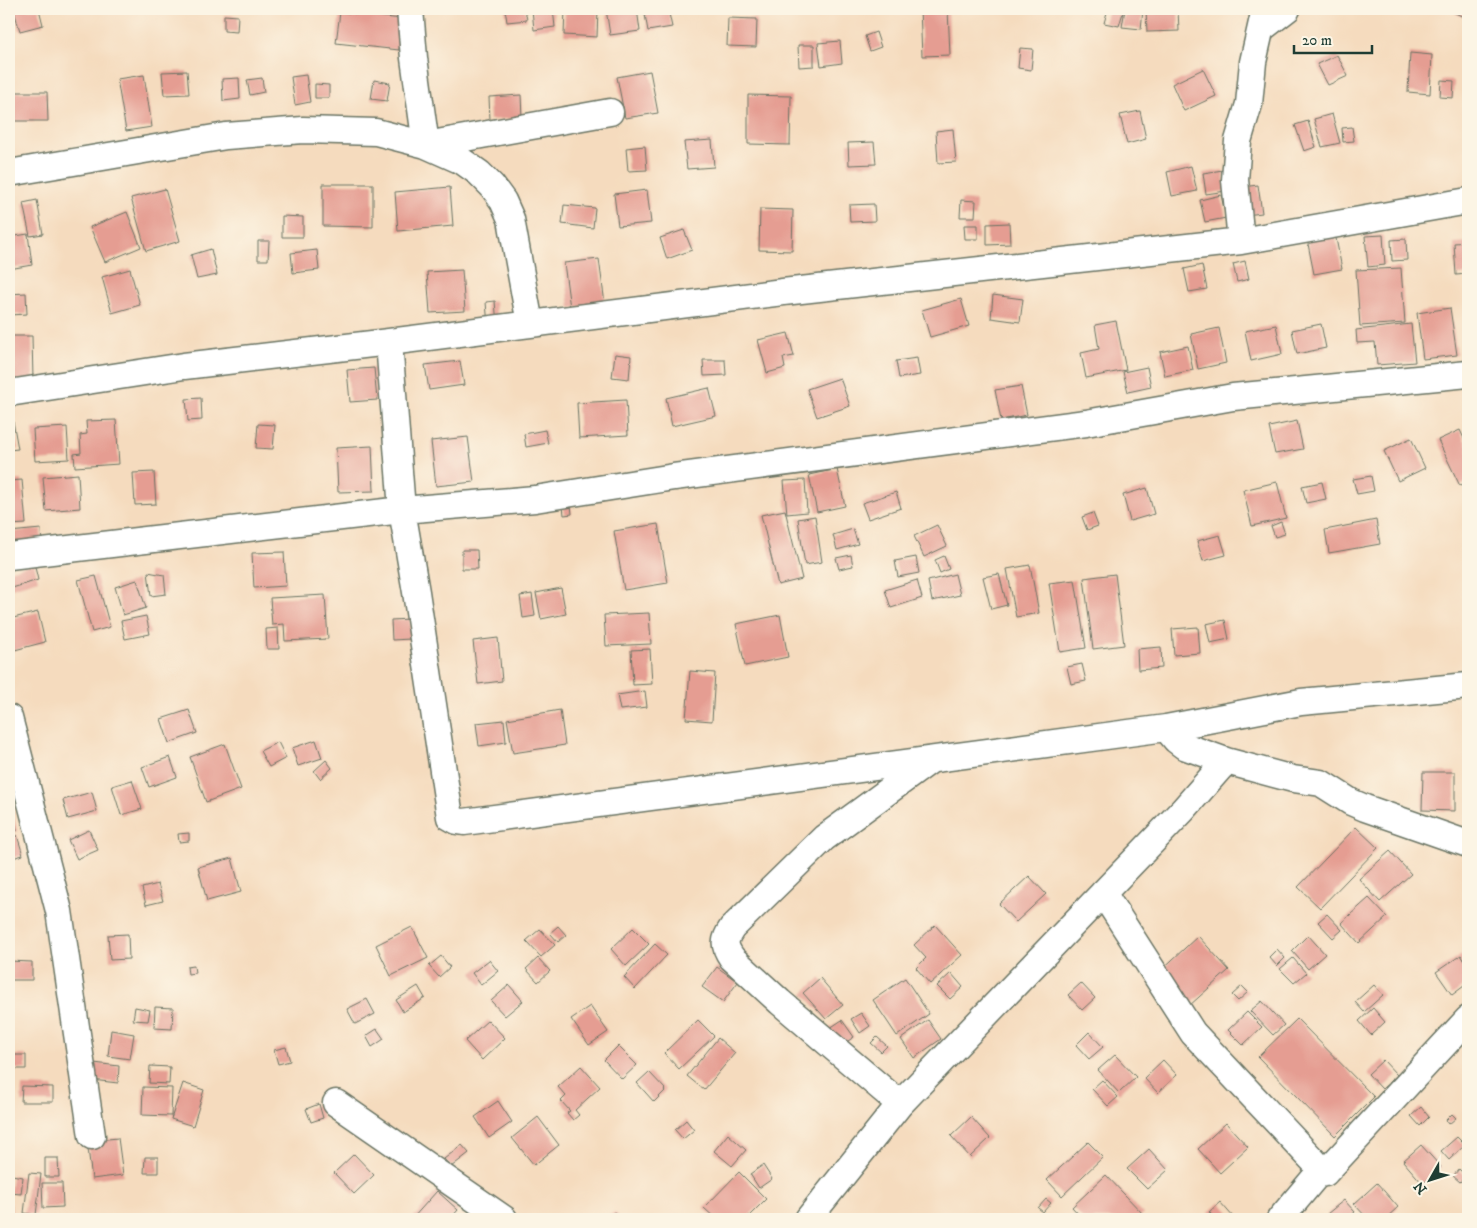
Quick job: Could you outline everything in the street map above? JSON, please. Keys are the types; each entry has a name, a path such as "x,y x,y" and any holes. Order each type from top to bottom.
{"street":[{"path":"410,9 414,58 426,145"},
{"path":"1240,241 1235,180 1238,141 1249,104 1253,62 1263,19 1287,9"},
{"path":"426,145 610,112"},
{"path":"9,173 226,136 302,130 376,132 426,145 462,161 479,173 503,201 512,219 530,324"},
{"path":"9,393 184,366 783,292 1240,241 1468,201"},
{"path":"389,342 402,510 450,817 457,821 1166,728 1301,702 1468,686"},
{"path":"9,556 402,510 535,499 684,476 1086,423 1233,397 1468,374"},
{"path":"9,718 59,910 92,1136"},
{"path":"1166,728 1184,746 1226,761 1293,779 1321,783 1351,802 1365,808 1468,844"},
{"path":"900,1104 780,1002 732,958 726,951 725,939 732,928 824,838 931,759"},
{"path":"808,1219 900,1104 1183,810 1226,761"},
{"path":"1103,893 1193,1033 1325,1173"},
{"path":"1280,1219 1317,1175 1325,1173 1468,1019"},
{"path":"336,1104 504,1219"}],"building":[{"path":"39,9 43,25 20,31 14,11"},
{"path":"505,9 525,9 527,20 507,22"},
{"path":"532,9 553,9 555,27 534,30"},
{"path":"565,9 598,10 597,37 564,35"},
{"path":"606,9 637,9 640,31 610,35"},
{"path":"644,9 668,9 672,27 648,31"},
{"path":"920,9 948,9 950,55 922,56"},
{"path":"1108,9 1124,9 1119,26 1104,23"},
{"path":"1125,9 1143,10 1141,29 1122,27"},
{"path":"1146,9 1178,9 1179,31 1147,32"},
{"path":"1454,9 1468,9 1468,19 1453,12"},
{"path":"340,12 402,19 399,50 336,43"},
{"path":"224,15 238,16 237,32 224,31"},
{"path":"728,18 757,19 756,47 727,46"},
{"path":"876,32 881,47 870,51 865,36"},
{"path":"840,41 842,63 821,66 818,43"},
{"path":"798,45 814,45 814,66 799,67"},
{"path":"1020,48 1033,49 1031,70 1018,68"},
{"path":"1410,53 1432,55 1430,94 1408,92"},
{"path":"1337,55 1348,76 1328,85 1317,64"},
{"path":"1203,69 1216,96 1184,111 1172,84"},
{"path":"187,71 189,94 164,95 162,72"},
{"path":"650,71 658,113 625,118 617,77"},
{"path":"144,75 152,127 126,131 117,79"},
{"path":"306,75 310,102 295,105 291,77"},
{"path":"239,78 240,99 223,101 222,79"},
{"path":"262,78 264,92 250,95 247,80"},
{"path":"374,80 390,83 387,101 371,99"},
{"path":"1441,80 1454,81 1453,98 1440,97"},
{"path":"315,84 329,85 329,98 315,98"},
{"path":"9,92 47,92 48,121 10,121"},
{"path":"521,95 522,118 490,120 489,97"},
{"path":"748,95 791,96 790,145 748,144"},
{"path":"1140,111 1146,139 1127,144 1120,115"},
{"path":"1332,114 1340,143 1322,147 1314,119"},
{"path":"1308,121 1316,147 1304,151 1295,125"},
{"path":"1352,127 1354,141 1343,142 1342,128"},
{"path":"953,129 956,162 938,163 936,131"},
{"path":"712,140 714,167 687,169 684,142"},
{"path":"874,142 876,164 849,165 848,143"},
{"path":"645,146 647,170 628,171 626,148"},
{"path":"1191,166 1197,191 1172,196 1167,172"},
{"path":"1223,170 1226,191 1206,194 1203,173"},
{"path":"323,184 373,184 373,227 323,226"},
{"path":"1258,185 1262,213 1246,215 1242,187"},
{"path":"450,187 453,226 398,231 395,192"},
{"path":"165,189 180,241 146,251 131,198"},
{"path":"647,190 651,223 618,226 614,194"},
{"path":"1221,195 1226,218 1205,222 1200,200"},
{"path":"37,200 43,234 30,236 23,203"},
{"path":"961,200 976,201 975,217 960,217"},
{"path":"874,204 875,221 850,222 849,205"},
{"path":"564,205 595,208 593,228 562,224"},
{"path":"760,209 793,210 792,251 759,250"},
{"path":"127,212 141,247 105,262 90,227"},
{"path":"282,216 303,217 303,237 282,237"},
{"path":"1009,223 1010,244 987,245 987,224"},
{"path":"964,225 978,225 978,239 965,239"},
{"path":"684,230 692,250 667,259 660,238"},
{"path":"1335,233 1342,269 1314,274 1307,239"},
{"path":"28,234 32,265 9,269 9,237"},
{"path":"1383,235 1385,265 1368,267 1365,236"},
{"path":"1406,239 1407,260 1392,261 1391,240"},
{"path":"258,241 269,241 268,260 258,260"},
{"path":"1468,242 1468,274 1456,275 1454,243"},
{"path":"211,249 217,275 197,279 191,255"},
{"path":"317,250 319,270 293,273 291,253"},
{"path":"599,259 605,304 570,308 564,263"},
{"path":"1245,261 1249,279 1237,282 1233,264"},
{"path":"1202,265 1207,289 1189,292 1184,269"},
{"path":"1401,268 1405,323 1360,326 1356,270"},
{"path":"130,269 140,305 112,313 102,277"},
{"path":"462,270 465,311 430,313 427,272"},
{"path":"26,293 27,314 9,315 9,294"},
{"path":"993,295 1023,299 1020,322 991,318"},
{"path":"961,299 969,326 930,337 922,310"},
{"path":"495,301 497,325 488,326 486,302"},
{"path":"1450,308 1457,355 1423,359 1417,313"},
{"path":"1116,321 1126,370 1086,378 1081,353 1099,349 1095,325"},
{"path":"1321,324 1326,348 1297,354 1292,330"},
{"path":"1411,324 1415,362 1377,365 1375,342 1357,343 1356,330"},
{"path":"1276,325 1282,354 1251,361 1245,331"},
{"path":"1219,328 1226,363 1198,369 1191,334"},
{"path":"788,333 794,356 783,358 785,368 767,373 758,340"},
{"path":"1468,334 1468,352 1463,336"},
{"path":"10,336 32,336 33,380 9,381"},
{"path":"1188,346 1193,370 1165,376 1160,352"},
{"path":"615,354 631,356 629,379 612,377"},
{"path":"917,358 920,375 899,378 896,361"},
{"path":"703,360 725,360 726,375 704,376"},
{"path":"460,361 464,385 429,390 425,365"},
{"path":"1147,367 1151,387 1128,392 1123,372"},
{"path":"374,368 377,400 350,402 347,370"},
{"path":"840,378 850,406 817,417 807,389"},
{"path":"1021,386 1027,415 1001,420 995,390"},
{"path":"709,388 716,416 672,426 666,398"},
{"path":"201,398 202,420 188,421 186,399"},
{"path":"626,400 628,435 579,438 577,403"},
{"path":"116,420 119,464 75,467 74,454 81,453 80,435 87,434 86,421"},
{"path":"13,421 18,449 9,450 9,422"},
{"path":"1297,421 1303,449 1275,454 1269,427"},
{"path":"258,424 275,425 273,449 256,448"},
{"path":"67,427 69,459 35,461 33,429"},
{"path":"545,430 548,443 526,447 524,434"},
{"path":"1460,430 1468,447 1468,482 1460,486 1438,440"},
{"path":"468,437 474,482 436,486 431,441"},
{"path":"1411,438 1425,468 1398,481 1384,451"},
{"path":"372,446 374,491 338,492 336,448"},
{"path":"837,469 845,506 817,512 809,475"},
{"path":"154,472 156,504 135,505 133,473"},
{"path":"78,474 80,508 46,511 43,477"},
{"path":"1371,476 1374,491 1357,494 1353,479"},
{"path":"22,480 26,524 9,525 9,481"},
{"path":"805,480 807,512 787,514 784,481"},
{"path":"1277,482 1286,518 1252,526 1243,490"},
{"path":"1322,482 1326,499 1306,503 1302,486"},
{"path":"1147,488 1154,514 1130,521 1123,495"},
{"path":"896,492 901,508 868,519 862,503"},
{"path":"571,505 572,514 564,515 563,506"},
{"path":"785,510 802,579 778,585 761,515"},
{"path":"1093,513 1098,526 1087,530 1082,517"},
{"path":"815,516 822,562 805,565 798,519"},
{"path":"1376,520 1380,544 1329,553 1325,530"},
{"path":"1281,522 1285,534 1275,537 1271,526"},
{"path":"658,524 668,583 624,590 614,531"},
{"path":"937,525 947,546 924,557 914,536"},
{"path":"41,529 42,547 9,550 9,532"},
{"path":"853,529 858,544 837,550 833,535"},
{"path":"1220,535 1226,555 1203,561 1197,541"},
{"path":"462,550 477,550 478,569 462,569"},
{"path":"284,552 286,586 254,588 252,553"},
{"path":"851,555 853,566 839,569 836,558"},
{"path":"944,556 949,569 940,573 935,560"},
{"path":"916,557 919,573 898,577 895,561"},
{"path":"34,563 38,580 9,589 9,571"},
{"path":"1030,565 1039,613 1016,617 1007,569"},
{"path":"148,572 164,575 166,594 151,596"},
{"path":"955,574 960,595 932,601 928,581"},
{"path":"999,574 1007,605 991,609 983,577"},
{"path":"1115,574 1124,645 1093,649 1084,578"},
{"path":"96,576 110,627 92,632 78,580"},
{"path":"137,580 146,608 123,615 115,587"},
{"path":"917,580 922,598 891,608 885,590"},
{"path":"1075,580 1086,648 1060,652 1049,583"},
{"path":"561,588 566,614 541,619 536,593"},
{"path":"532,594 535,616 523,618 520,596"},
{"path":"325,595 328,639 285,641 284,624 272,625 270,598"},
{"path":"38,612 45,642 11,651 9,644 9,619"},
{"path":"649,613 651,644 606,646 604,615"},
{"path":"780,615 788,657 745,666 736,624"},
{"path":"146,616 150,634 125,639 121,621"},
{"path":"410,619 411,639 392,640 391,620"},
{"path":"1225,620 1229,639 1210,643 1206,624"},
{"path":"1198,627 1200,653 1174,655 1172,629"},
{"path":"278,628 279,649 267,649 266,629"},
{"path":"498,638 502,681 478,684 473,641"},
{"path":"1161,647 1162,668 1138,670 1137,649"},
{"path":"650,649 652,684 633,685 631,650"},
{"path":"1082,664 1086,681 1071,684 1067,667"},
{"path":"690,671 715,673 712,721 686,719"},
{"path":"645,691 647,707 620,710 617,695"},
{"path":"189,710 197,733 169,743 161,719"},
{"path":"560,710 565,745 513,753 507,719"},
{"path":"504,720 506,742 479,746 476,723"},
{"path":"316,740 322,758 298,766 292,748"},
{"path":"278,742 286,758 269,767 260,751"},
{"path":"225,744 241,789 206,802 190,757"},
{"path":"170,757 177,777 149,787 142,767"},
{"path":"326,760 332,768 320,779 314,771"},
{"path":"1423,772 1455,772 1455,811 1422,810"},
{"path":"132,780 142,809 121,815 112,786"},
{"path":"92,792 97,811 68,819 63,800"},
{"path":"11,805 17,831 9,833 9,806"},
{"path":"1356,827 1378,848 1320,908 1298,887"},
{"path":"89,830 98,850 77,859 68,840"},
{"path":"189,833 189,841 179,842 178,834"},
{"path":"17,835 23,855 9,859 9,837"},
{"path":"1390,851 1411,874 1380,902 1359,879"},
{"path":"232,858 241,892 207,901 198,867"},
{"path":"1029,876 1046,894 1016,922 999,904"},
{"path":"158,884 163,901 146,905 142,888"},
{"path":"1369,898 1387,917 1359,943 1341,923"},
{"path":"1327,914 1342,930 1333,938 1318,922"},
{"path":"935,925 962,955 930,984 916,968 926,958 914,945"},
{"path":"558,926 566,935 558,942 550,933"},
{"path":"412,927 428,958 391,976 376,945"},
{"path":"633,928 649,944 626,966 611,949"},
{"path":"540,929 555,945 541,957 526,941"},
{"path":"128,934 129,959 110,960 108,935"},
{"path":"1308,935 1325,954 1308,969 1292,951"},
{"path":"1198,936 1229,970 1189,1006 1159,972"},
{"path":"655,944 667,955 635,989 624,977"},
{"path":"1277,949 1285,958 1277,966 1269,957"},
{"path":"1461,955 1468,966 1468,983 1452,995 1436,972"},
{"path":"441,956 450,967 439,977 429,966"},
{"path":"538,958 550,971 538,982 526,969"},
{"path":"1293,958 1306,973 1294,983 1280,969"},
{"path":"489,960 498,971 481,985 472,973"},
{"path":"9,961 32,962 32,980 9,980"},
{"path":"194,966 195,973 188,974 187,967"},
{"path":"717,967 738,982 723,1002 702,987"},
{"path":"951,973 963,987 950,999 937,986"},
{"path":"820,978 843,1005 826,1019 803,993"},
{"path":"905,978 929,1014 897,1036 873,1000"},
{"path":"1081,983 1095,998 1082,1010 1068,995"},
{"path":"509,985 523,1001 505,1016 491,1001"},
{"path":"1374,985 1383,995 1364,1012 1355,1002"},
{"path":"418,986 425,998 403,1012 396,1000"},
{"path":"1242,986 1248,992 1238,1001 1232,995"},
{"path":"367,999 375,1014 355,1024 347,1009"},
{"path":"1262,1001 1284,1025 1273,1035 1250,1011"},
{"path":"590,1006 608,1032 589,1045 571,1019"},
{"path":"135,1007 150,1010 148,1021 133,1020"},
{"path":"155,1007 173,1008 172,1029 154,1028"},
{"path":"1373,1008 1385,1022 1371,1035 1359,1021"},
{"path":"1247,1012 1262,1027 1243,1045 1228,1030"},
{"path":"861,1013 870,1026 860,1033 851,1019"},
{"path":"1297,1019 1374,1097 1335,1136 1258,1057"},
{"path":"488,1020 505,1038 482,1060 465,1041"},
{"path":"698,1020 714,1036 679,1069 664,1053"},
{"path":"842,1020 854,1037 839,1047 827,1030"},
{"path":"928,1020 941,1039 914,1058 901,1039"},
{"path":"377,1029 384,1039 372,1047 366,1036"},
{"path":"111,1030 134,1034 130,1059 108,1056"},
{"path":"1089,1032 1103,1047 1089,1059 1076,1045"},
{"path":"877,1037 887,1046 881,1052 871,1043"},
{"path":"718,1038 735,1053 704,1090 687,1076"},
{"path":"618,1046 637,1065 622,1079 604,1060"},
{"path":"286,1047 290,1061 278,1064 274,1050"},
{"path":"9,1055 26,1055 26,1069 9,1069"},
{"path":"1115,1055 1136,1077 1119,1093 1098,1070"},
{"path":"1163,1060 1177,1075 1158,1093 1144,1078"},
{"path":"1383,1060 1397,1075 1382,1089 1368,1074"},
{"path":"94,1063 119,1066 118,1083 92,1080"},
{"path":"150,1066 170,1067 169,1084 149,1083"},
{"path":"581,1066 600,1087 575,1110 579,1115 573,1120 567,1113 570,1111 561,1101 566,1096 558,1087"},
{"path":"649,1072 666,1090 654,1102 637,1083"},
{"path":"1102,1080 1118,1097 1108,1106 1092,1089"},
{"path":"183,1083 204,1090 193,1126 171,1119"},
{"path":"22,1086 53,1087 53,1102 21,1102"},
{"path":"143,1087 172,1088 171,1116 142,1115"},
{"path":"498,1101 512,1122 489,1138 475,1117"},
{"path":"319,1104 323,1118 311,1122 306,1109"},
{"path":"1421,1107 1429,1117 1420,1126 1411,1116"},
{"path":"1452,1114 1456,1118 1449,1124 1446,1120"},
{"path":"538,1117 559,1145 534,1165 512,1138"},
{"path":"971,1117 990,1138 970,1157 951,1136"},
{"path":"686,1120 694,1130 683,1139 675,1130"},
{"path":"1226,1123 1248,1147 1220,1173 1198,1149"},
{"path":"728,1134 746,1150 732,1166 714,1151"},
{"path":"1457,1137 1465,1145 1449,1160 1441,1151"},
{"path":"118,1138 123,1175 92,1179 87,1141"},
{"path":"1088,1142 1103,1157 1062,1196 1047,1180"},
{"path":"462,1145 469,1153 451,1167 444,1159"},
{"path":"1421,1145 1441,1167 1423,1184 1403,1161"},
{"path":"1149,1149 1168,1170 1147,1189 1127,1169"},
{"path":"354,1154 374,1175 354,1194 334,1173"},
{"path":"145,1157 158,1157 158,1173 144,1173"},
{"path":"45,1158 58,1158 59,1177 45,1177"},
{"path":"763,1165 772,1179 759,1188 750,1174"},
{"path":"1459,1169 1466,1176 1460,1182 1453,1176"},
{"path":"739,1172 766,1199 746,1219 716,1219 704,1208"},
{"path":"29,1173 41,1174 36,1215 24,1213"},
{"path":"12,1175 23,1177 21,1194 10,1193"},
{"path":"1106,1175 1143,1214 1137,1219 1083,1219 1072,1207"},
{"path":"42,1183 62,1183 63,1207 43,1208"},
{"path":"1377,1183 1398,1207 1385,1219 1368,1219 1354,1204"},
{"path":"437,1191 458,1210 450,1219 412,1219"},
{"path":"1046,1199 1051,1203 1043,1212 1038,1208"},
{"path":"1344,1200 1355,1212 1347,1219 1331,1219 1327,1214"},
{"path":"1220,1202 1235,1219 1216,1219 1209,1212"},
{"path":"9,1204 11,1204 12,1218 9,1218"},
{"path":"614,1212 622,1219 607,1219"}]}
